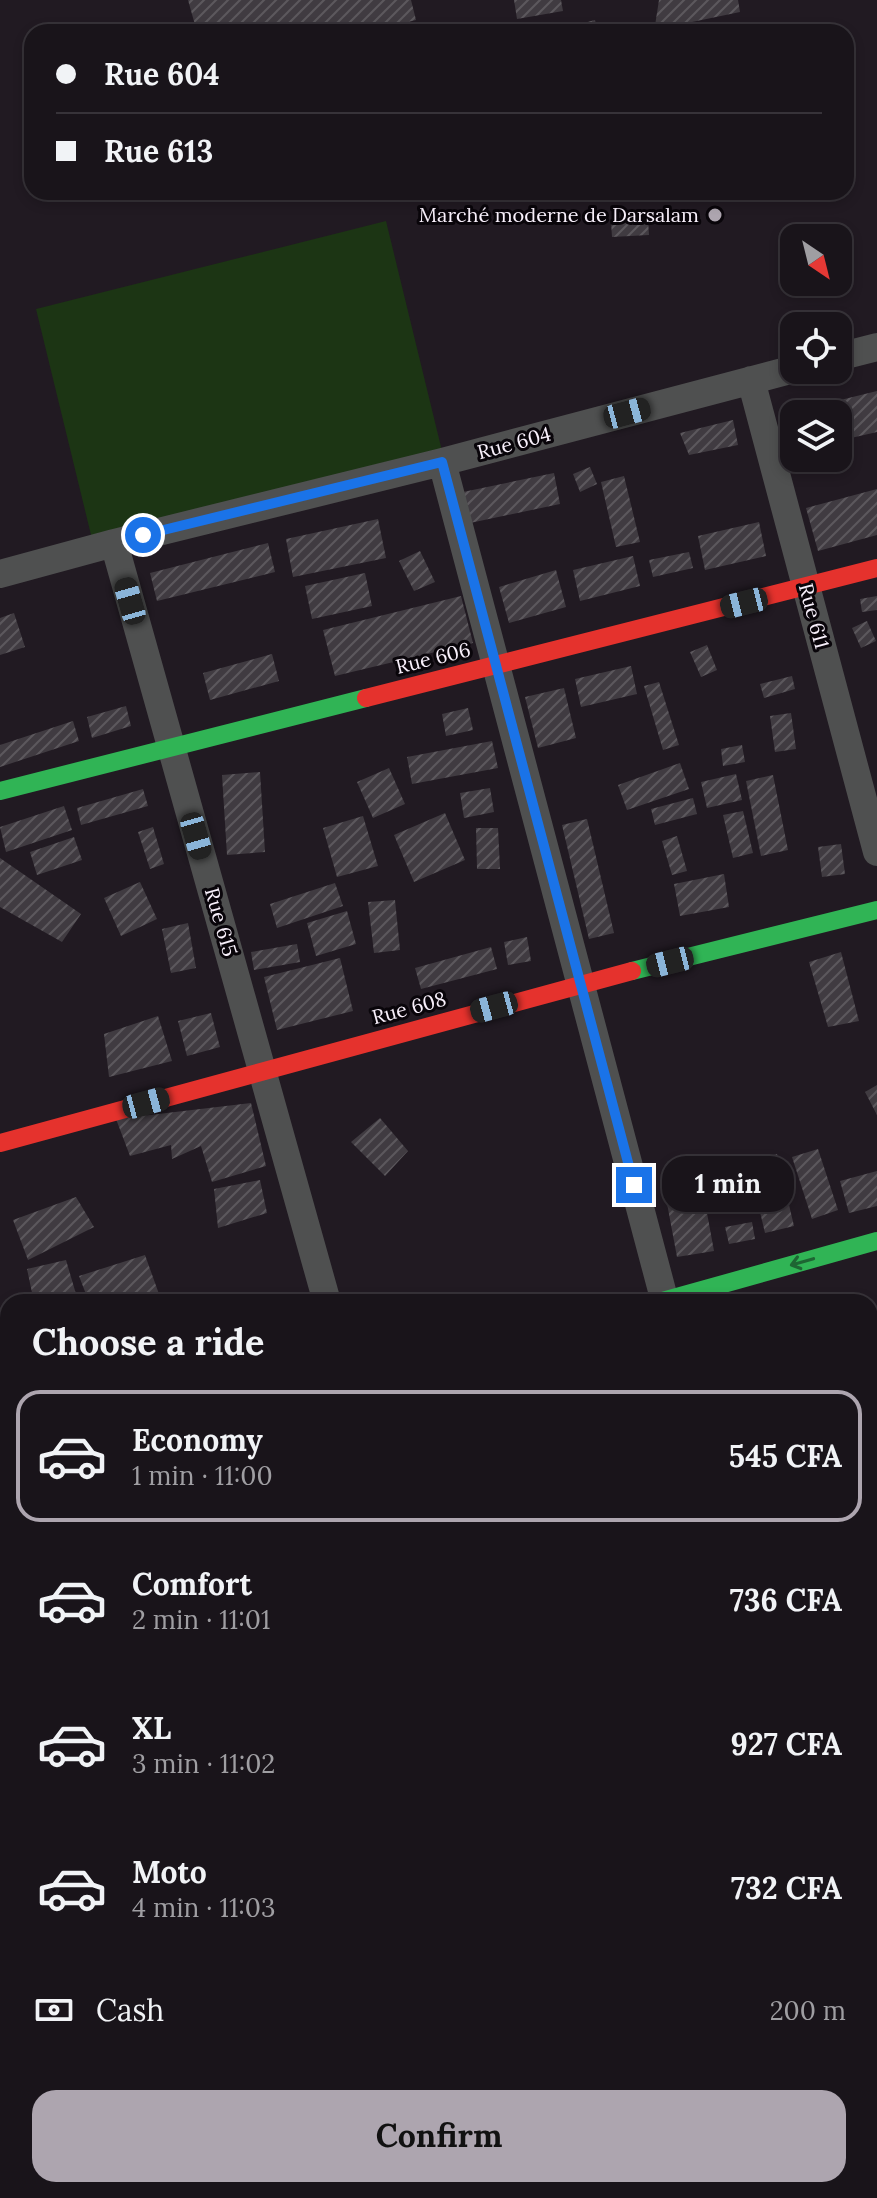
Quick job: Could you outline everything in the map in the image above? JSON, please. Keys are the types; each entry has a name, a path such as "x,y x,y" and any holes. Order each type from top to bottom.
{"street":[{"path":"852,353 877,347"},
{"name":"Rue 604","path":"0,574 780,373"},
{"name":"Rue 611","path":"751,380 877,852"},
{"path":"442,462 661,1294"},
{"name":"Rue 615","path":"114,543 325,1294"},
{"name":"Rue 606","path":"0,791 877,568"},
{"name":"Rue 608","path":"0,1143 581,984 877,910"},
{"path":"688,1294 877,1241"}],"green space":[{"path":"386,221 443,455 93,543 36,309"}],"building":[{"path":"188,0 411,0 416,20 400,24 195,24"},
{"path":"514,0 561,0 563,11 517,19"},
{"path":"659,0 738,0 740,12 692,24 655,24"},
{"path":"648,220 649,235 612,237 611,222"},
{"path":"877,391 877,432 852,438 852,400 841,400"},
{"path":"733,420 738,445 689,455 680,433"},
{"path":"590,467 597,484 580,492 573,474"},
{"path":"554,473 560,504 470,523 463,492"},
{"path":"624,476 640,542 616,547 601,482"},
{"path":"877,489 877,535 818,551 806,508"},
{"path":"378,519 386,558 293,577 286,539"},
{"path":"759,522 766,556 705,570 698,536"},
{"path":"268,543 275,572 157,601 150,573"},
{"path":"420,551 435,582 414,591 399,561"},
{"path":"689,552 693,568 653,577 649,560"},
{"path":"633,556 640,586 580,601 573,570"},
{"path":"556,570 566,607 509,623 499,587"},
{"path":"365,573 372,606 312,619 305,586"},
{"path":"461,596 473,643 335,676 323,630"},
{"path":"877,596 877,610 862,612 860,599"},
{"path":"14,613 25,647 0,655 0,618"},
{"path":"867,621 876,641 861,648 852,628"},
{"path":"707,645 717,670 701,677 690,652"},
{"path":"272,654 279,681 210,700 203,673"},
{"path":"631,666 637,694 581,707 575,679"},
{"path":"792,676 795,689 764,698 760,684"},
{"path":"659,682 679,745 663,750 644,686"},
{"path":"564,688 576,738 538,748 525,697"},
{"path":"126,706 131,726 92,738 87,717"},
{"path":"468,708 473,730 446,736 442,714"},
{"path":"791,713 796,749 775,752 770,716"},
{"path":"73,721 79,741 0,767 0,745"},
{"path":"492,741 498,768 412,784 407,757"},
{"path":"742,745 745,762 723,766 721,749"},
{"path":"680,763 689,789 627,810 618,785"},
{"path":"389,768 405,804 373,818 357,782"},
{"path":"260,772 265,852 227,855 222,775"},
{"path":"736,774 742,800 707,808 701,782"},
{"path":"773,775 788,850 761,856 746,781"},
{"path":"490,788 494,812 464,818 460,793"},
{"path":"143,789 148,806 81,825 77,808"},
{"path":"693,798 697,814 655,825 651,809"},
{"path":"64,806 72,830 6,852 0,827"},
{"path":"743,811 753,853 733,858 723,815"},
{"path":"445,813 465,860 414,882 394,835"},
{"path":"363,816 378,866 337,877 323,828"},
{"path":"587,819 614,933 589,939 562,825"},
{"path":"153,827 164,864 150,869 138,832"},
{"path":"476,828 498,828 500,869 477,869"},
{"path":"677,836 687,871 672,875 662,841"},
{"path":"74,837 82,860 37,875 30,852"},
{"path":"841,844 845,874 822,877 818,847"},
{"path":"0,858 81,914 62,942 0,907"},
{"path":"724,874 729,907 680,916 674,884"},
{"path":"140,882 157,919 121,936 104,898"},
{"path":"335,883 343,906 277,928 270,904"},
{"path":"395,900 400,950 374,953 368,902"},
{"path":"347,911 356,944 316,956 307,923"},
{"path":"188,923 196,968 171,973 162,929"},
{"path":"527,937 531,961 508,965 504,942"},
{"path":"297,944 300,962 254,970 251,952"},
{"path":"491,947 497,969 421,989 415,968"},
{"path":"841,952 859,1021 828,1027 809,962"},
{"path":"340,958 353,1011 277,1030 264,977"},
{"path":"211,1013 220,1047 187,1056 178,1021"},
{"path":"158,1016 172,1061 109,1077 104,1034"},
{"path":"877,1085 877,1115 865,1092"},
{"path":"251,1103 266,1166 212,1182 201,1146 172,1159 171,1145 130,1156 116,1119"},
{"path":"380,1118 408,1151 385,1176 351,1142"},
{"path":"818,1149 838,1210 812,1219 792,1157"},
{"path":"777,1154 794,1226 765,1233 748,1162"},
{"path":"877,1171 877,1206 849,1213 840,1181"},
{"path":"700,1175 714,1251 677,1257 663,1182"},
{"path":"260,1180 267,1213 218,1228 214,1189"},
{"path":"76,1197 94,1227 28,1260 13,1220"},
{"path":"752,1222 755,1239 729,1244 725,1227"},
{"path":"145,1255 159,1294 86,1294 79,1276"},
{"path":"66,1260 76,1294 32,1294 27,1269"}],"traffic: fast":[{"path":"0,791 366,698"},
{"path":"632,971 877,910"},
{"path":"688,1294 877,1241"}],"traffic: jam":[{"path":"366,698 877,568"},
{"path":"0,1143 632,971"}],"place":[{"name":"Marché moderne de Darsalam","path":"715,215"}],"route":[{"path":"143,535 442,462 634,1185"}]}
